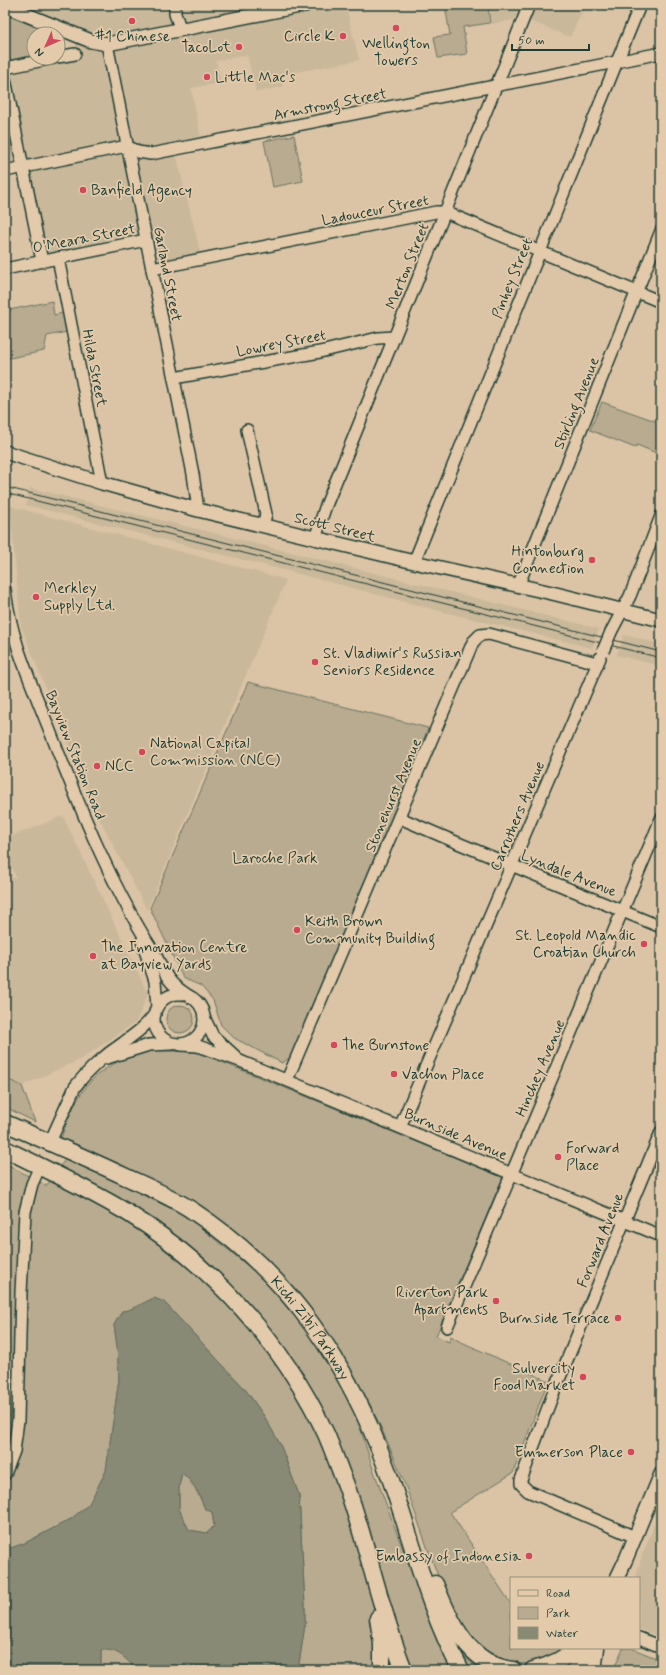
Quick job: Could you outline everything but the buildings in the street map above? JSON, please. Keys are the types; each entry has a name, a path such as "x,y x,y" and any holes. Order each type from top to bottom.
{"highway":[{"name":"Kichi Zībī Parkway","path":"5,1123 130,1178 179,1203 233,1240 261,1265 297,1304 323,1339 339,1364 360,1406 388,1472 422,1580 443,1634 461,1670"},
{"path":"40,1166 50,1142"},
{"path":"5,1149 110,1203 156,1232 195,1262 226,1292 266,1339 300,1386 326,1434 351,1502 404,1670"},
{"path":"388,1472 448,1615 457,1632 479,1656 501,1667 513,1670"},
{"path":"351,1502 381,1633 382,1670"},
{"path":"533,1670 555,1664 568,1656 575,1649"},
{"path":"575,1670 585,1649"},
{"path":"587,1670 596,1649"},
{"path":"593,1670 596,1649"}],"main road":[{"path":"5,6 91,41 107,44 305,5"},
{"name":"Scott Street","path":"5,452 102,483 198,510 661,620"},
{"path":"617,1577 661,1474"},
{"path":"622,1577 626,1559"}],"street":[{"path":"175,5 175,14 181,30"},
{"name":"Merton Street","path":"315,539 325,508 529,5"},
{"name":"Pinhey Street","path":"414,562 640,5"},
{"name":"Garland Street","path":"107,44 174,378 197,497 198,510"},
{"name":"Armstrong Street","path":"128,146 138,152 152,154 661,53"},
{"path":"66,56 75,54"},
{"path":"5,68 26,64"},
{"path":"5,80 42,261"},
{"path":"5,172 128,146"},
{"name":"Ladouceur Street","path":"152,269 436,212 445,212 540,250 661,302"},
{"name":"Stirling Avenue","path":"518,586 661,231"},
{"name":"O'Meara Street","path":"5,269 146,240"},
{"name":"Hilda Street","path":"58,258 102,483"},
{"name":"Lowrey Street","path":"174,378 320,352 378,338 394,337"},
{"path":"247,430 266,514 263,525"},
{"name":"Carruthers Avenue","path":"400,1127 597,663 630,596 661,516"},
{"name":"Bayview Station Road","path":"5,590 10,621 20,656 86,822 111,876 170,982 190,997"},
{"name":"Stonehurst Avenue","path":"288,1080 400,818 473,642 480,635 491,634 597,663"},
{"name":"Lyndale Avenue","path":"400,818 661,927"},
{"name":"Hinchey Avenue","path":"447,1328 661,819"},
{"name":"Bayview Station Road","path":"137,925 155,981 156,1010"},
{"path":"50,1142 75,1087 90,1070 122,1043 137,1033 169,996 180,994 190,997 200,1005 204,1016 204,1023 200,1034 195,1039 178,1044 148,1045 103,1060"},
{"path":"156,1010 154,1021 157,1032 166,1041 178,1044"},
{"name":"Burnside Avenue","path":"204,1016 213,1036 240,1060"},
{"name":"Burnside Avenue","path":"178,1044 204,1048 240,1060 661,1236"},
{"name":"Forward Avenue","path":"635,1537 528,1491 521,1484 522,1476 624,1220 661,1132"},
{"path":"5,1474 14,1452 18,1420 21,1293 25,1212 32,1184 40,1166"},
{"path":"640,1638 661,1647"}],"shaded area":[{"path":"5,5 382,5 347,11 359,60 281,75 283,87 256,92 247,55 216,61 221,83 191,88 203,148 176,154 200,252 156,264 152,246 40,269 18,163 5,166 5,72 33,66 66,66 66,59 76,57 76,43 66,39 66,26 37,26 5,12"},
{"path":"488,5 634,5 583,10 570,37 517,16 513,20 492,24"},
{"path":"30,488 599,629 592,648 444,612 26,505"},
{"path":"10,506 286,580 147,910 93,806 21,626"},
{"path":"624,635 661,644 661,666 617,655"},
{"path":"63,816 148,994 136,1022 81,1059 22,1086 5,1078 5,882 16,877 5,854 5,839"},
{"path":"661,1508 661,1637 640,1629 640,1577 636,1577 641,1558"}],"green space":[{"path":"445,5 488,5 490,23 463,27 467,54 438,58 434,37 450,35"},
{"path":"5,15 7,15 34,26 26,26 26,57 5,61"},
{"path":"294,135 303,181 273,187 264,141"},
{"path":"52,301 54,315 63,313 67,332 47,336 44,351 5,359 5,311"},
{"path":"602,402 661,423 661,455 637,445 635,448 590,430"},
{"name":"Laroche Park","path":"248,682 428,728 368,882 291,1057 282,1063 234,1038 221,1025 213,1000 201,986 183,978 150,908"},
{"path":"180,1005 190,1009 194,1019 190,1029 180,1033 170,1029 166,1019 170,1009"},
{"path":"146,1050 194,1052 217,1060 503,1177 436,1336 449,1342 451,1336 548,1381 513,1473 450,1512 510,1602 510,1649 566,1649 541,1661 528,1664 514,1663 502,1660 490,1654 478,1645 463,1629 431,1558 398,1467 382,1429 364,1393 345,1359 324,1327 301,1297 274,1268 245,1241 212,1215 176,1192 61,1138 75,1105 82,1092 90,1082 100,1072 128,1057"},
{"path":"5,1078 22,1086 35,1122 5,1107"},
{"path":"66,1158 185,1215 258,1274 316,1341 355,1411 372,1466 433,1630 472,1663 488,1670 298,1670 305,1625 299,1495 280,1444 264,1416 245,1389 164,1302 154,1298 129,1310 122,1311 114,1325 119,1379 106,1471 89,1504 71,1519 25,1543 5,1550 5,1163 46,1186"},
{"path":"182,1473 195,1490 205,1509 212,1512 214,1526 207,1533 189,1530 179,1509 179,1486"},
{"path":"112,1649 124,1657 132,1665 132,1670 101,1670 101,1650"},
{"path":"623,1649 634,1649 661,1660 661,1670 613,1670"}],"water":[{"path":"154,1298 164,1302 245,1389 264,1416 280,1444 299,1495 305,1625 298,1670 200,1670 188,1663 181,1670 132,1670 132,1665 122,1656 115,1652 101,1650 101,1670 50,1670 39,1668 38,1670 5,1670 5,1550 25,1543 71,1519 89,1504 106,1471 119,1379 114,1325 122,1311 129,1310","holes":["182,1473 196,1489 205,1509 212,1512 214,1526 207,1533 189,1530 179,1509 179,1486"]}],"tram line":[{"path":"5,487 661,652"},
{"path":"5,493 661,658"}],"place":[{"name":"#1 Chinese","path":"132,21"},
{"name":"Wellington Towers","path":"396,28"},
{"name":"Circle K","path":"343,36"},
{"name":"TacoLot","path":"239,47"},
{"name":"Little Mac's","path":"207,77"},
{"name":"Banfield Agency","path":"83,190"},
{"name":"Hintonburg Connection","path":"592,560"},
{"name":"Merkley Supply Ltd.","path":"36,597"},
{"name":"St. Vladimir's Russian Seniors Residence","path":"315,662"},
{"name":"National Capital Commission (NCC)","path":"142,752"},
{"name":"NCC","path":"97,766"},
{"name":"Keith Brown Community Building","path":"297,930"},
{"name":"St. Leopold Mandic Croatian Church","path":"644,944"},
{"name":"The Innovation Centre at Bayview Yards","path":"93,956"},
{"name":"The Burnstone","path":"334,1045"},
{"name":"Vachon Place","path":"394,1074"},
{"name":"Forward Place","path":"558,1157"},
{"name":"Riverton Park Apartments","path":"496,1301"},
{"name":"Burnside Terrace","path":"618,1318"},
{"name":"Sulvercity Food Market","path":"583,1377"},
{"name":"Emmerson Place","path":"631,1452"},
{"name":"Embassy of Indonesia","path":"529,1556"}]}
